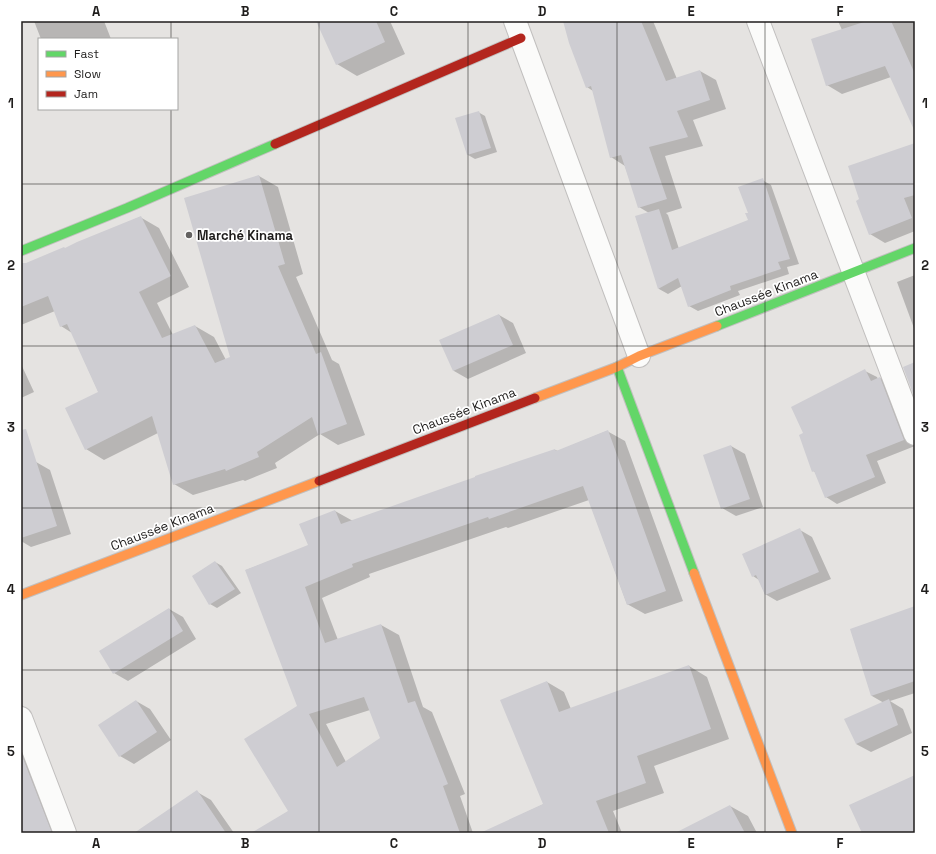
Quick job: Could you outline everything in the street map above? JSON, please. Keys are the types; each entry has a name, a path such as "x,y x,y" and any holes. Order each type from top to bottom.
{"street":[{"path":"758,21 915,434"},
{"path":"21,251 135,205 518,30 639,356"},
{"name":"Chaussée Kinama","path":"21,595 617,367 639,356 915,248"},
{"path":"617,367 792,833"},
{"path":"21,718 65,833"}],"building":[{"path":"316,21 376,21 385,42 336,65"},
{"path":"563,21 641,21 666,81 700,70 710,100 677,111 688,137 649,147 667,199 638,208 621,155 610,158 591,86 586,88 569,43"},
{"path":"867,21 891,21 915,74 915,132 885,66 826,86 811,39"},
{"path":"479,111 491,148 467,155 455,118"},
{"path":"915,143 915,195 904,198 912,218 869,235 856,201 859,199 848,166"},
{"path":"259,175 285,264 278,266 316,354 321,352 347,424 318,435 312,417 257,452 259,457 226,471 225,469 173,485 152,416 85,450 65,408 98,392 67,324 60,327 48,296 21,307 21,263 26,263 64,247 65,248 141,216 171,276 139,292 162,338 195,325 215,363 230,357 184,198"},
{"path":"763,178 790,259 778,262 781,269 730,286 731,290 688,307 678,278 658,289 635,216 659,209 672,250 748,220 745,213 748,213 738,187"},
{"path":"499,314 513,345 453,371 439,340"},
{"path":"915,362 915,399 903,367"},
{"path":"865,369 871,381 880,377 904,440 866,455 875,477 825,498 814,471 812,472 799,435 803,433 791,407"},
{"path":"26,429 57,526 21,538 21,430"},
{"path":"608,430 666,591 627,605 583,486 352,564 353,567 305,587 325,643 381,624 408,703 415,701 448,784 443,786 460,833 251,833 288,811 244,739 297,706 245,570 308,545 299,524 335,510 341,524 475,476 555,449 556,451","holes":["364,697 380,738 337,767 309,714"]},
{"path":"731,445 750,499 721,509 703,455"},
{"path":"800,528 819,572 765,595 756,575 752,577 742,554"},
{"path":"215,561 235,589 209,605 192,576"},
{"path":"915,606 915,681 871,696 850,629"},
{"path":"169,608 183,631 113,674 99,651"},
{"path":"689,665 711,729 637,756 646,783 596,801 609,833 480,833 543,804 500,700 547,681 559,712"},
{"path":"889,699 898,725 856,744 844,719"},
{"path":"136,700 157,732 119,757 98,725"},
{"path":"21,753 52,833 21,833"},
{"path":"915,775 915,833 862,833 849,805"},
{"path":"197,790 226,833 134,833"},
{"path":"730,805 745,833 675,833"}],"traffic: fast":[{"path":"21,251 127,208 275,144"},
{"path":"717,326 915,248"},
{"path":"617,367 694,573"}],"traffic: slow":[{"path":"535,398 617,367 639,356 717,326"},
{"path":"21,595 319,481"},
{"path":"694,573 792,833"}],"traffic: jam":[{"path":"275,144 521,38"},
{"path":"319,481 535,398"}],"place":[{"name":"Marché Kinama","path":"189,235"}]}
